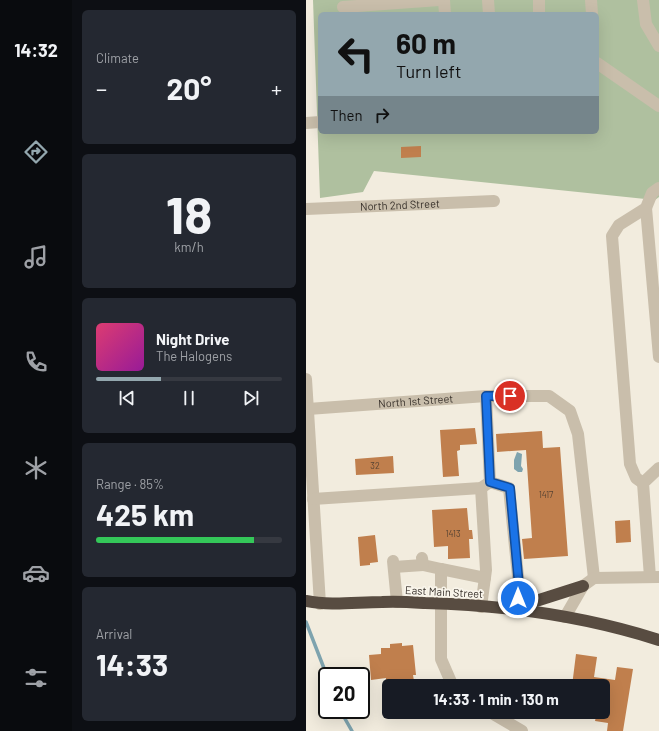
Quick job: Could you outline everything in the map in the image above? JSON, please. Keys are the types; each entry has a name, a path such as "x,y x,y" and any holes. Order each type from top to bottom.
{"highway":[{"path":"514,608 583,586"},
{"name":"East Main Street","path":"306,601 320,604 397,602 442,603 481,607 514,608 565,617 644,635 659,640"},
{"name":"East Main Street","path":"306,609 320,604"}],"street":[{"path":"343,7 439,0"},
{"path":"444,0 445,12"},
{"path":"488,0 489,12"},
{"path":"539,0 540,12"},
{"path":"591,0 592,12"},
{"path":"643,0 646,24 659,46"},
{"path":"599,64 659,106"},
{"path":"306,123 318,122"},
{"path":"659,188 652,192 646,208 659,357"},
{"name":"North 2nd Street","path":"306,209 494,201"},
{"path":"644,483 636,478 630,464 612,236 619,225 646,208"},
{"path":"306,379 320,604"},
{"path":"481,607 486,570 486,396"},
{"name":"North 1st Street","path":"308,409 486,396 549,396 570,411 578,434 594,578"},
{"path":"644,483 659,468"},
{"path":"565,617 583,586 594,578 654,577 644,483"},
{"path":"313,498 415,497 486,485 510,488 519,586 514,608"},
{"path":"397,602 393,564 422,562 440,569 485,578"},
{"path":"440,569 442,603 441,659 450,679"},
{"path":"502,719 522,731"}],"green space":[{"path":"313,0 659,0 659,197 655,200 374,171 363,192 320,198"}],"water":[{"path":"517,452 522,454 522,472 518,472 514,469 514,460"}],"building":[{"path":"421,146 421,157 401,158 401,147"},
{"path":"475,428 477,444 460,445 460,450 457,451 459,476 443,477 440,430"},
{"path":"542,431 543,448 560,447 568,556 524,559 522,539 532,538 526,450 497,452 496,434"},
{"path":"393,456 394,473 356,475 355,459"},
{"path":"467,508 469,530 472,530 473,539 469,539 470,558 448,559 448,546 434,547 432,510"},
{"path":"630,520 631,542 616,543 615,521"},
{"path":"375,535 378,562 360,566 358,537"},
{"path":"402,643 402,646 413,645 416,675 413,675 414,679 386,678 371,680 369,655 381,654 381,648 390,648 390,644"},
{"path":"576,654 597,657 594,677 608,679 573,679"},
{"path":"617,667 633,669 623,731 607,731 608,723 595,721 595,719 610,719 610,679 615,680"}],"waterway":[{"path":"306,622 324,667"},
{"path":"345,719 352,731"}],"route":[{"path":"510,396 486,396 490,482 510,488 519,586 518,598"}]}
